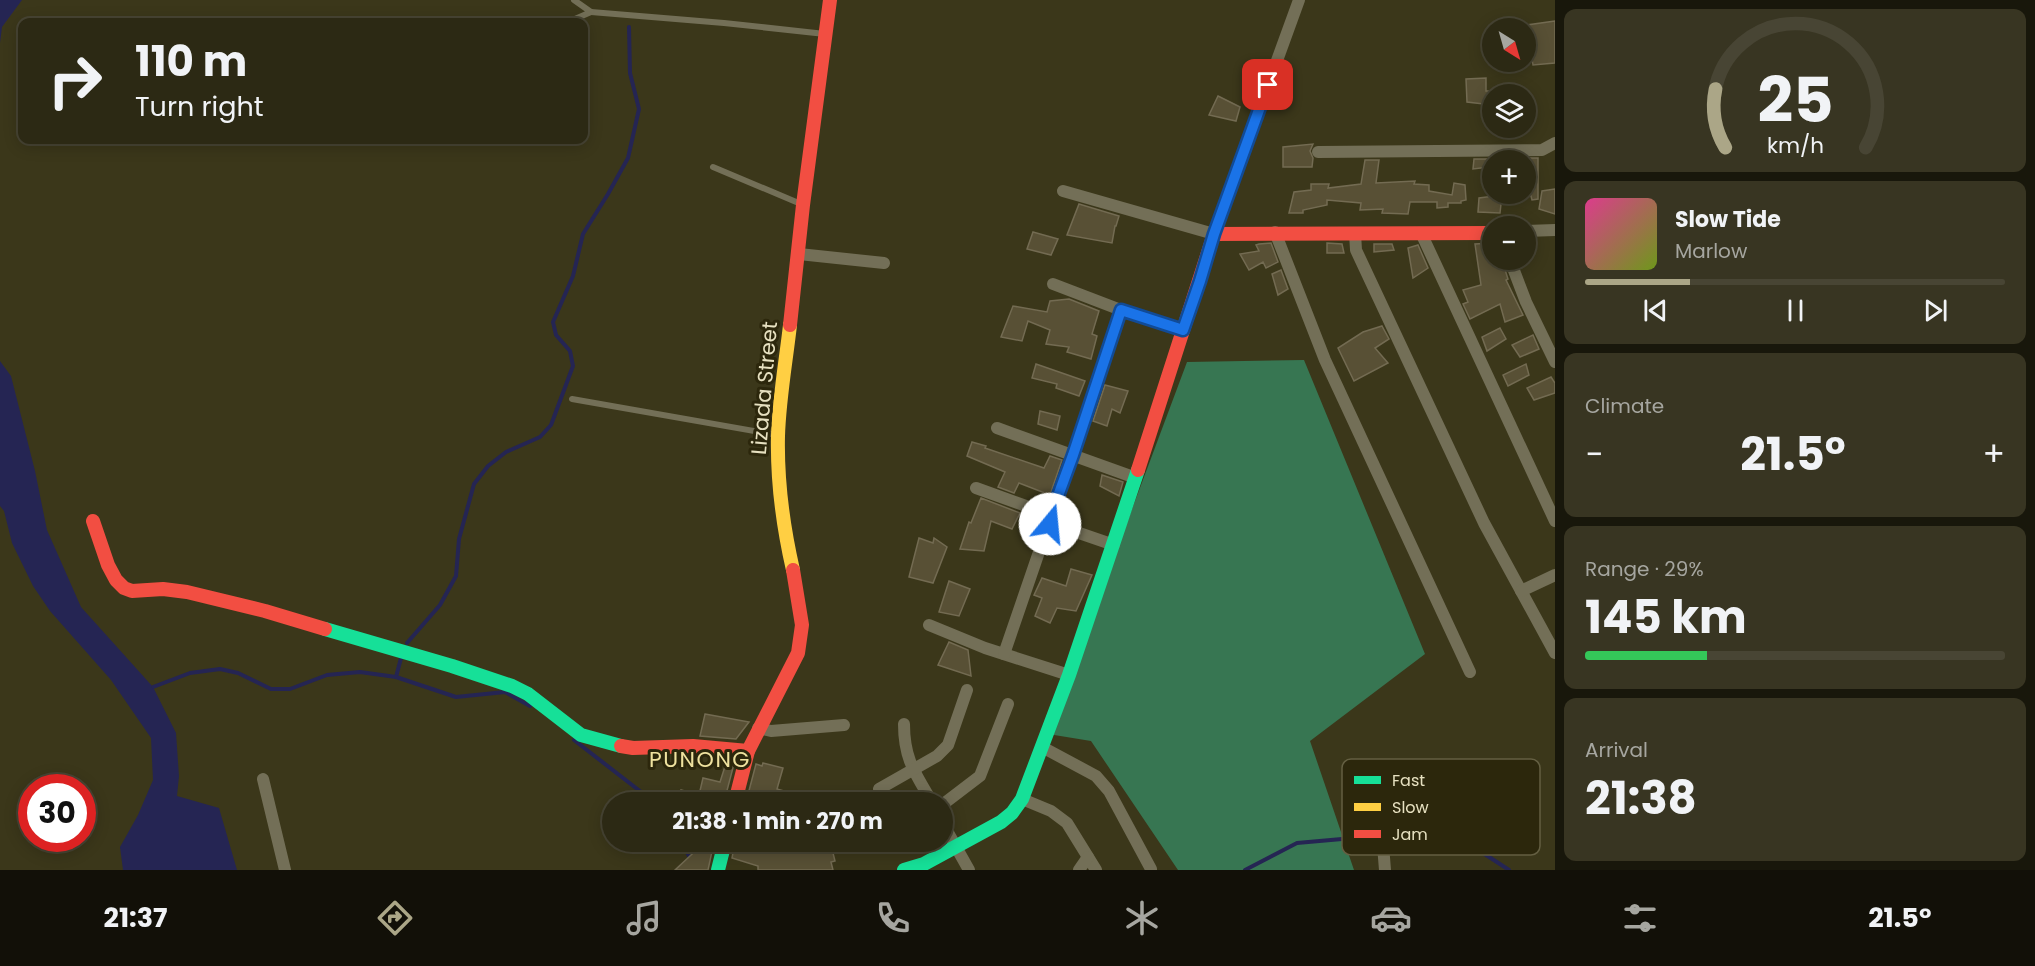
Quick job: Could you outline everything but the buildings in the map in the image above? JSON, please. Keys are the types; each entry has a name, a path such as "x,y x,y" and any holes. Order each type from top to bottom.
{"street":[{"name":"Lizada Street","path":"738,792 748,751 798,653 802,625 797,585 784,529 779,479 778,435 803,205 830,0"},
{"path":"904,870 924,864 1001,822 1012,813 1022,799 1069,675 1114,545 1214,234 1299,0"},
{"path":"1318,152 1542,150 1555,143"},
{"path":"1064,191 1214,234 1275,232 1422,235 1482,233"},
{"path":"1536,231 1555,230"},
{"path":"1275,232 1324,360 1470,672"},
{"path":"1354,233 1356,250 1484,523 1555,654"},
{"path":"1422,235 1555,521"},
{"path":"799,254 884,263"},
{"path":"1514,270 1526,302 1555,362"},
{"path":"1053,284 1121,310 1183,330"},
{"path":"1004,654 1121,310"},
{"path":"996,428 1136,478"},
{"path":"976,488 1114,545"},
{"path":"93,521 116,580 124,588 132,591 163,589 265,611 452,666 512,686 528,694 567,726 581,735 598,741 633,748 693,746 748,751"},
{"path":"1521,591 1555,575"},
{"path":"929,625 1004,654 1069,675"},
{"path":"879,789 937,756 948,745 967,690"},
{"path":"953,796 980,776 1008,704"},
{"path":"904,724 907,757 926,792"},
{"path":"759,728 771,731 844,725"},
{"path":"1041,747 1096,776 1109,790 1151,869"},
{"path":"263,779 285,870"},
{"path":"1022,799 1051,812 1067,823 1096,870"},
{"path":"953,844 969,870"},
{"path":"721,869 724,852"},
{"path":"1384,855 1385,870"},
{"path":"1079,870 1088,857"}],"lane":[{"path":"574,0 591,12"},
{"path":"577,18 591,12 826,34"},
{"path":"713,167 803,205"},
{"path":"572,399 778,435"}],"green space":[{"path":"1304,360 1425,654 1310,741 1342,835 1342,855 1349,855 1354,870 1178,870 1091,741 1048,734 1187,362"}],"shaded area":[{"path":"0,0 22,0 2,27 0,43"},
{"path":"0,361 11,376 47,530 81,607 153,687 176,733 179,776 177,796 219,808 237,870 123,870 120,847 138,815 153,780 151,738 111,680 50,611 33,586 12,543 4,511 0,506"}],"waterway":[{"path":"407,643 440,605 456,576 459,539 474,484 488,466 506,452 540,437 551,425 573,366 570,351 556,335 553,322 573,276 583,234 628,158 639,109 630,73 629,27"},
{"path":"396,677 401,658"},
{"path":"153,687 190,673 220,669 238,673 271,689 290,689 327,675 360,672 396,677 456,697 505,692 530,706"},
{"path":"574,740 641,792"},
{"path":"1245,870 1297,843 1342,839"},
{"path":"687,852 692,861"},
{"path":"1486,855 1509,870"}],"traffic: fast":[{"path":"904,870 924,864 1001,822 1012,813 1022,799 1069,675 1138,470"},
{"path":"325,629 512,686 528,694 581,735 621,746"},
{"path":"718,870 722,852"}],"traffic: slow":[{"path":"790,325 780,408 778,453 781,503 793,570"}],"traffic: jam":[{"path":"790,325 830,0"},
{"path":"1138,470 1214,234 1482,233"},
{"path":"93,521 108,565 116,580 124,588 132,591 163,589 187,592 265,611 325,629"},
{"path":"738,792 748,751 798,653 802,625 793,570"},
{"path":"621,746 633,748 693,746 748,751"}],"district":[{"name":"PUNONG","path":"700,759"}],"route":[{"path":"1050,524 1051,515 1121,310 1183,330 1214,234 1268,85"}]}
